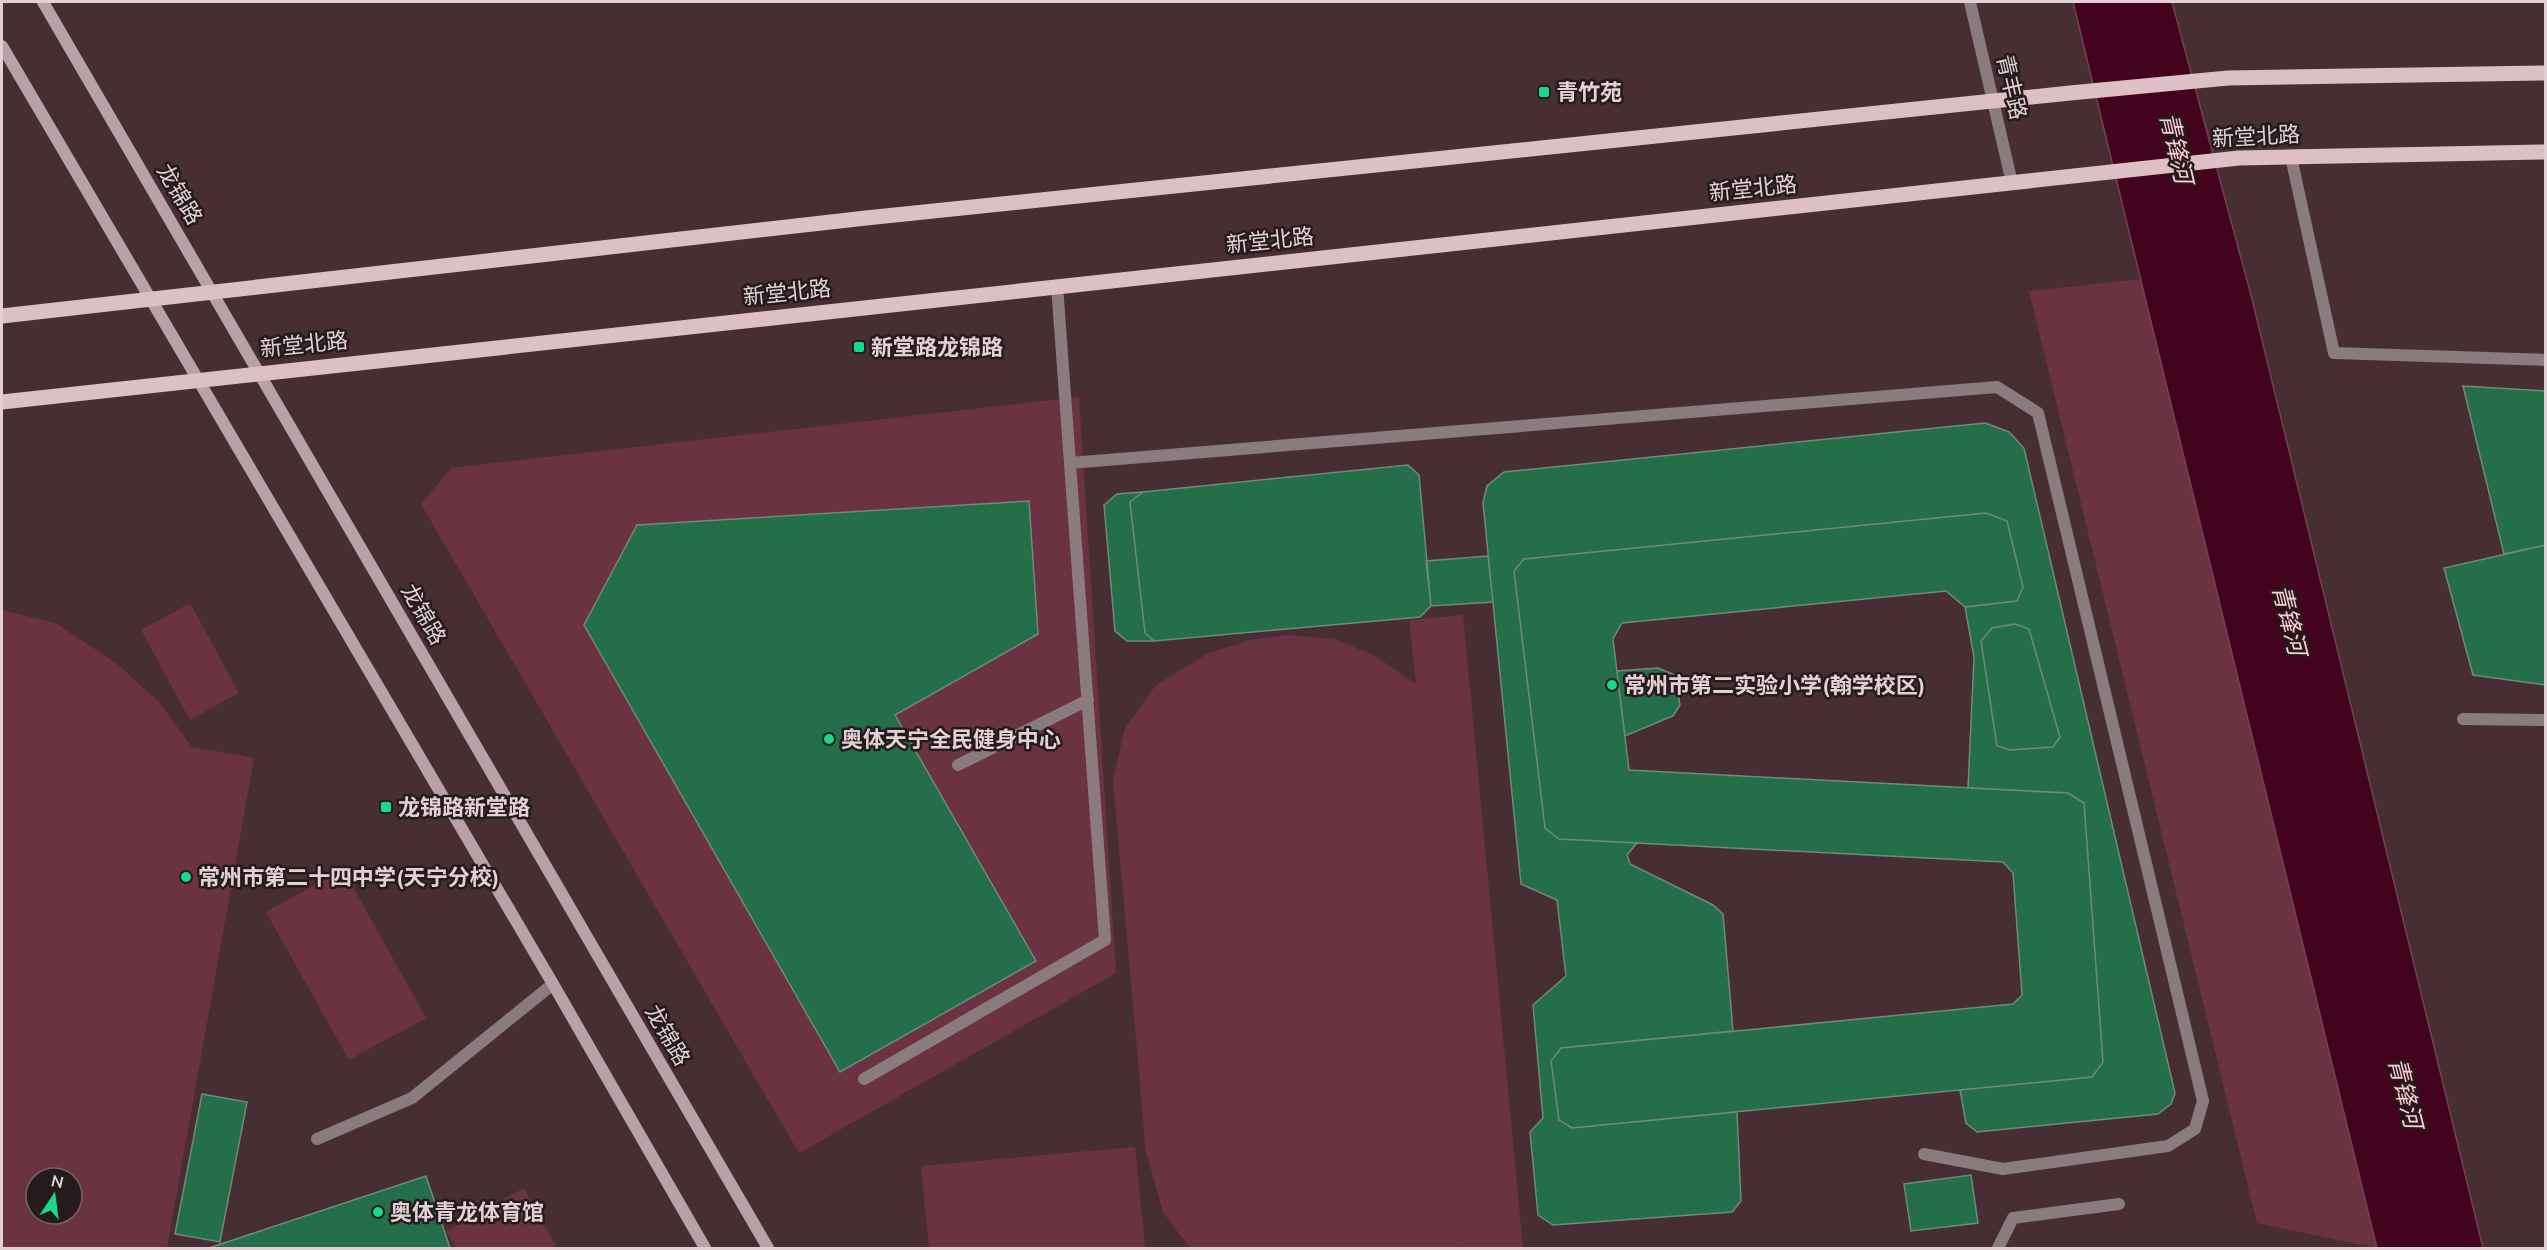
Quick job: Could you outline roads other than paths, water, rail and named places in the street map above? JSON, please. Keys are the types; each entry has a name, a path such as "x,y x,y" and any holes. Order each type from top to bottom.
{"main road":[{"name":"龙锦路","path":"43,2 768,1248"},
{"path":"2,46 553,984 705,1248"},
{"path":"2,316 866,218 2070,93 2228,78 2546,73"},
{"name":"新堂北路","path":"2,402 260,372 2239,158 2546,152"}],"street":[{"name":"青丰路","path":"1970,2 1995,101 2012,183"},
{"path":"2291,157 2334,353 2546,360"},
{"path":"864,1079 1105,940 1057,286"},
{"path":"1070,463 1997,387 2038,413 2203,1101 2195,1129 2168,1146 2003,1169 1924,1154"},
{"path":"958,765 1088,700"},
{"path":"2463,719 2546,720"},
{"path":"317,1139 412,1098 553,984"},
{"path":"1998,1248 2013,1218 2119,1204"}],"water":[{"name":"青锋河","path":"2073,2 2172,2 2252,299 2483,1248 2377,1248"}],"place":[{"name":"青竹苑","path":"1544,92"},
{"name":"新堂路龙锦路","path":"859,347"},
{"name":"常州市第二实验小学(翰学校区)","path":"1612,685"},
{"name":"奥体天宁全民健身中心","path":"829,739"},
{"name":"龙锦路新堂路","path":"386,807"},
{"name":"常州市第二十四中学(天宁分校)","path":"186,877"},
{"name":"奥体青龙体育馆","path":"378,1212"}]}
